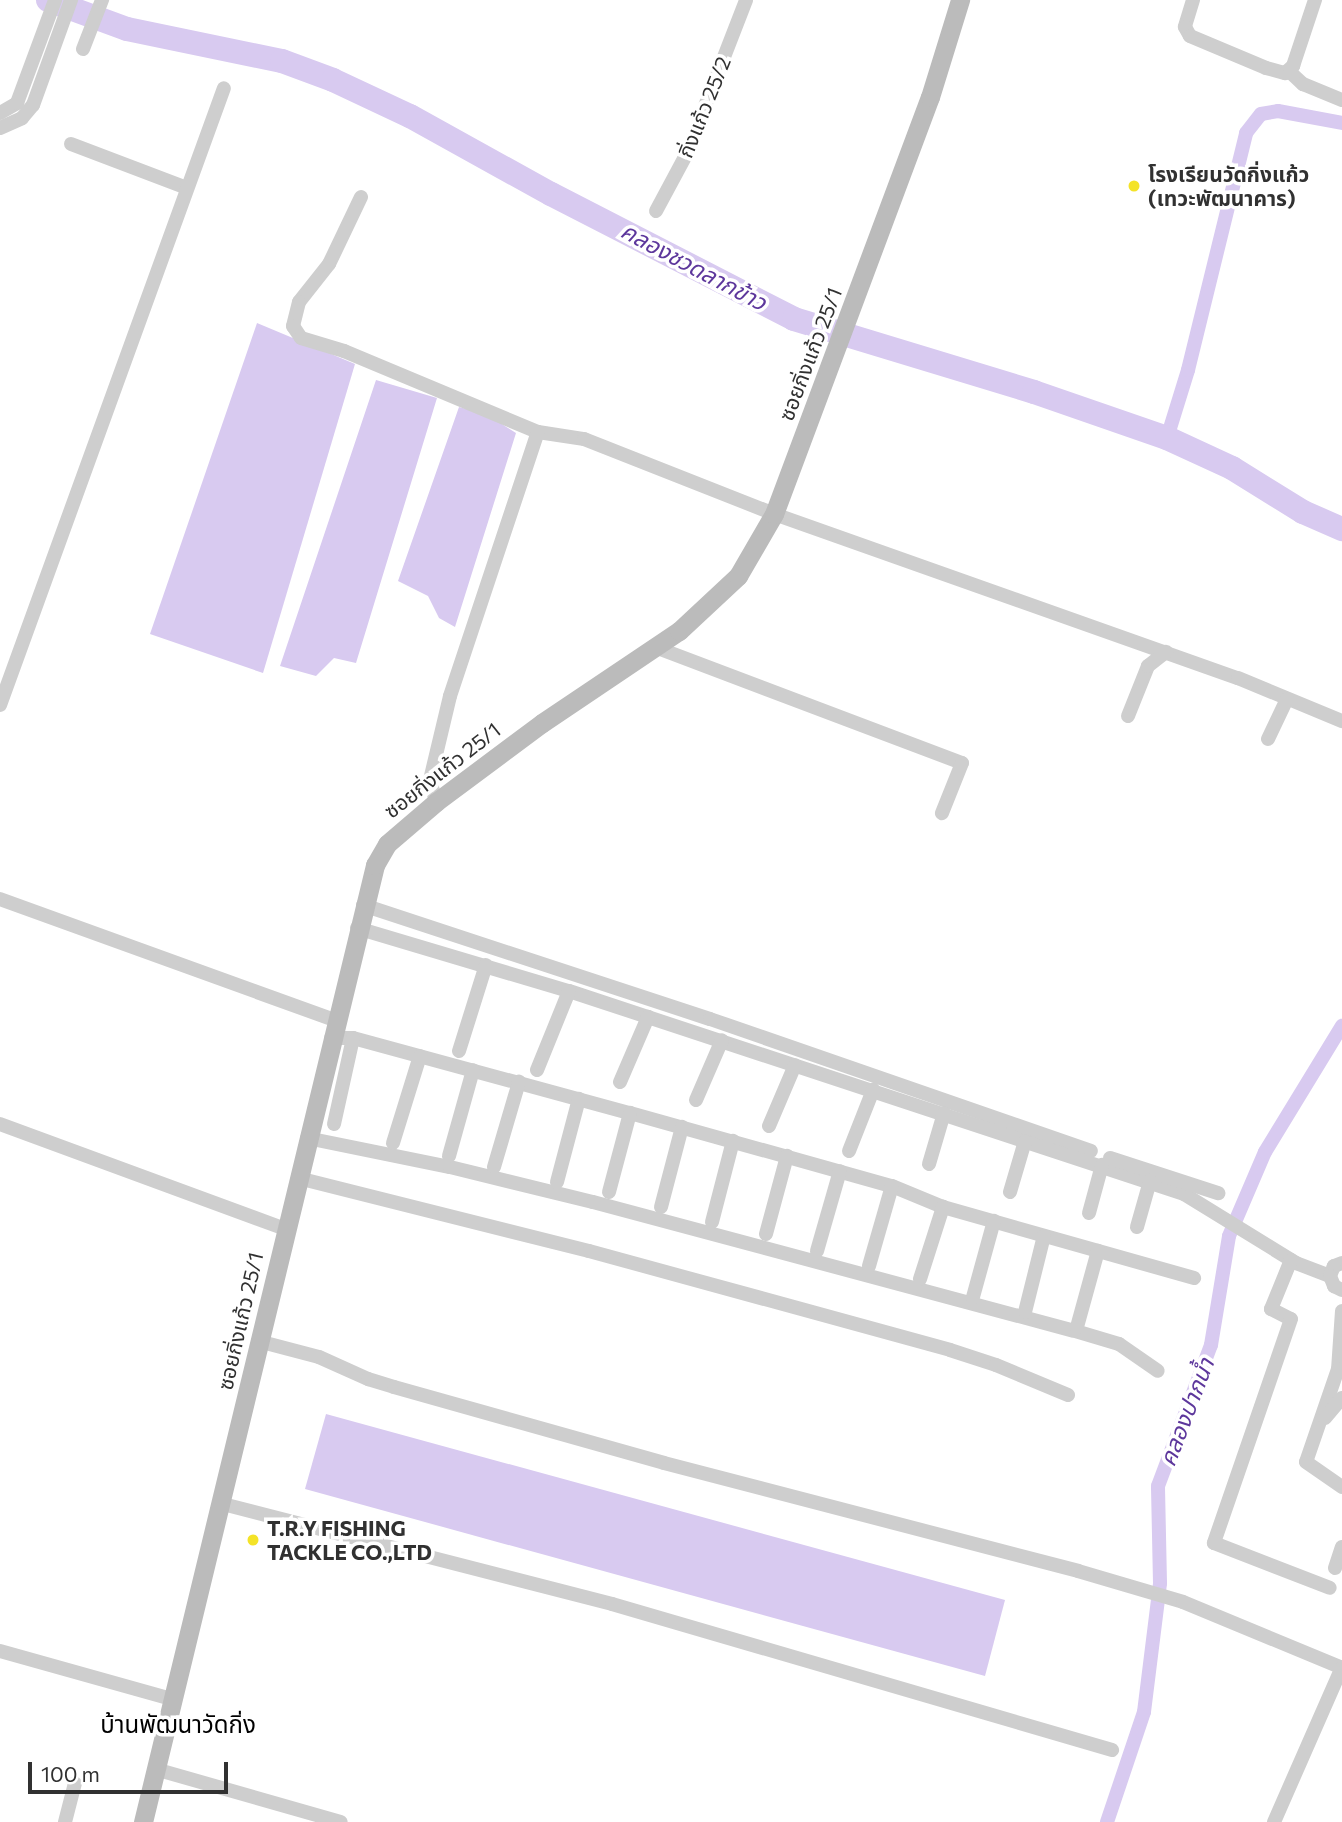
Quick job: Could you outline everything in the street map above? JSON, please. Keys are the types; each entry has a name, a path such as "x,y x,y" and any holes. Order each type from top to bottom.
{"street":[{"path":"0,113 17,103 32,87 62,26 71,0"},
{"name":"กิ่งแก้ว 25/2","path":"656,211 686,155 746,0"},
{"name":"ซอยกิ่งแก้ว 25/1","path":"143,1822 357,928 375,865 387,844 436,802 530,731 688,624 738,576 774,514 930,97 960,0"},
{"path":"1194,0 1185,27 1190,36 1266,68 1290,72 1303,84 1342,100"},
{"path":"1290,72 1315,0"},
{"path":"85,45 101,4"},
{"path":"0,128 28,113 52,7"},
{"path":"0,705 224,88"},
{"path":"71,145 187,188"},
{"path":"361,197 329,264 299,302 293,318 298,336 344,351 538,432 584,439 774,514 1166,652 1342,721"},
{"path":"436,802 430,780 450,696 538,432"},
{"path":"654,647 962,763 942,813"},
{"path":"1128,716 1148,666 1166,652"},
{"path":"1268,739 1287,699"},
{"path":"0,899 353,1038 840,1171 892,1186 943,1207 1194,1278"},
{"path":"363,905 710,1019 1044,1136 1219,1193"},
{"path":"357,928 569,990 1150,1181 1184,1194 1293,1261 1330,1276"},
{"path":"459,1051 486,965"},
{"path":"537,1070 569,990"},
{"path":"620,1082 648,1017"},
{"path":"334,1124 353,1038"},
{"path":"696,1100 722,1040"},
{"path":"393,1143 420,1056"},
{"path":"769,1126 795,1065"},
{"path":"450,1156 473,1070"},
{"path":"494,1167 519,1082"},
{"path":"849,1151 873,1090"},
{"path":"557,1182 579,1099"},
{"path":"609,1192 630,1112"},
{"path":"929,1164 944,1113"},
{"path":"0,1124 285,1229"},
{"path":"661,1207 682,1127"},
{"path":"307,1138 450,1167 593,1202 1072,1330 1119,1344 1158,1371"},
{"path":"1010,1192 1025,1140"},
{"path":"712,1222 733,1141"},
{"path":"766,1234 787,1156"},
{"path":"1088,1213 1102,1165"},
{"path":"817,1251 840,1171"},
{"path":"298,1178 589,1251 950,1350 996,1365 1069,1395"},
{"path":"1137,1227 1150,1181"},
{"path":"869,1266 892,1186"},
{"path":"920,1279 943,1207"},
{"path":"973,1297 994,1221"},
{"path":"1025,1312 1044,1236"},
{"path":"1077,1327 1098,1251"},
{"path":"1293,1261 1271,1309 1291,1319 1214,1543 1330,1588"},
{"path":"1342,1263 1334,1266 1330,1276 1334,1286 1342,1290"},
{"path":"1342,1311 1338,1369 1306,1462 1342,1487"},
{"path":"258,1340 319,1357 368,1380 651,1459 1078,1571 1183,1602 1342,1668 1274,1822"},
{"path":"1318,1426 1342,1398"},
{"path":"219,1503 612,1604 1112,1750"},
{"path":"1335,1568 1342,1547"},
{"path":"0,1651 172,1699"},
{"path":"155,1769 341,1822"},
{"path":"65,1822 75,1783"}],"shaded area":[{"path":"257,323 355,364 263,673 150,634"},
{"path":"376,380 437,398 356,663 334,658 316,676 280,666"},
{"path":"459,407 486,414 516,433 455,627 439,618 428,596 398,581"},
{"path":"326,1414 1005,1600 985,1676 305,1489"}],"waterway":[{"name":"คลองชวดลากข้าว","path":"48,0 127,29 282,61 333,80 410,116 551,194 794,319 1034,392 1167,438 1232,468 1303,512 1342,529"},
{"path":"1167,438 1188,370 1246,133 1261,114 1278,111 1342,123"},
{"name":"คลองปากน้ำ","path":"1107,1822 1144,1712 1160,1583 1158,1486 1211,1345 1229,1236 1265,1152 1342,1026"}],"place":[{"name":"โรงเรียนวัดกิ่งแก้ว (เทวะพัฒนาคาร)","path":"1134,186"},
{"name":"T.R.Y FISHING TACKLE CO.,LTD","path":"253,1540"}],"district":[{"name":"บ้านพัฒนาวัดกิ่ง","path":"178,1724"}]}
